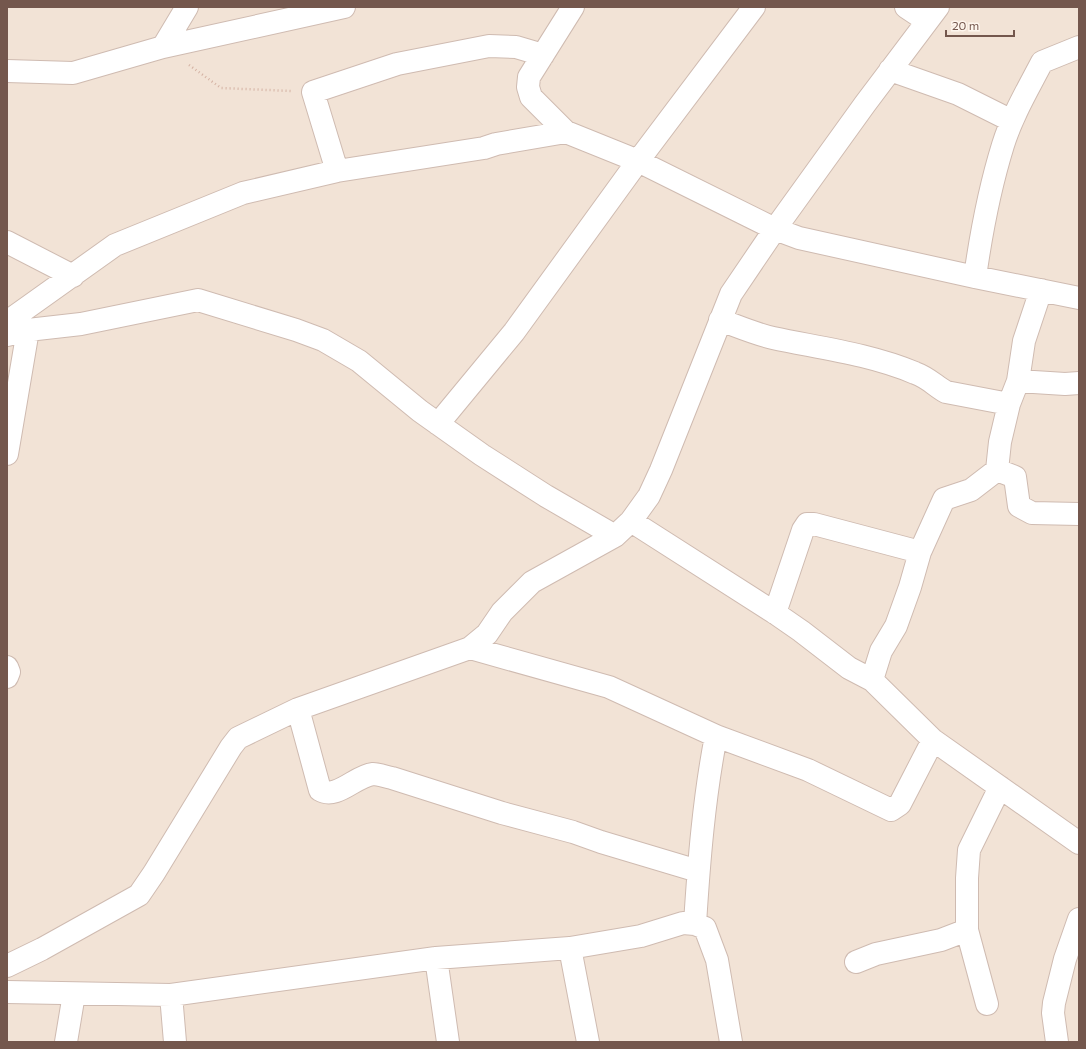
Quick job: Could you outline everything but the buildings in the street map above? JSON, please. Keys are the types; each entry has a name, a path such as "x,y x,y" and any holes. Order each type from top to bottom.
{"street":[{"path":"163,47 187,7"},
{"path":"7,71 74,73 163,47 344,7"},
{"path":"438,424 514,332 638,161 754,7"},
{"path":"7,966 42,949 139,895 234,742 238,738 298,709 470,648 486,634 502,612 532,582 615,536 630,521 649,496 661,470 731,294 775,229 932,14 906,7"},
{"path":"572,8 529,77 528,87 531,98 566,132 638,161 775,229 799,238 975,277 1079,298"},
{"path":"337,171 313,92 397,64 489,46 516,46 543,55"},
{"path":"975,277 980,240 1003,146 1012,121 1042,62 1079,47"},
{"path":"890,70 958,94 1012,121"},
{"path":"7,322 115,245 151,229 243,193 337,171 484,148 496,144 566,132"},
{"path":"7,242 73,276"},
{"path":"872,680 881,651 896,626 908,594 920,552 944,499 971,490 997,470 1000,442 1009,404 1018,381 1024,341 1041,290"},
{"path":"7,335 28,330 81,324 198,300 296,330 323,340 359,362 438,424 482,455 546,496 615,536"},
{"path":"720,320 772,338 845,352 915,372 934,381 937,387 946,392 1009,404"},
{"path":"7,454 28,330"},
{"path":"1018,381 1079,384"},
{"path":"997,470 1015,477 1019,506 1032,513 1079,514"},
{"path":"630,521 801,630 849,668 872,680 933,740 1079,844"},
{"path":"775,613 803,530 808,524 814,524 920,552"},
{"path":"470,648 609,687 716,736 808,770 891,810 900,804 933,740"},
{"path":"7,667 9,672 7,677"},
{"path":"298,709 320,790 325,793 332,793 358,779 373,774 392,778 502,813 572,832 698,871"},
{"path":"695,924 706,785 716,736"},
{"path":"987,1004 967,930 967,878 969,850 1000,787"},
{"path":"1056,1042 1053,1013 1054,1003 1065,959 1079,919"},
{"path":"7,992 171,995 436,958 570,948 641,936 683,923 695,924 704,928 717,960 731,1042"},
{"path":"856,962 876,954 941,940 967,930"},
{"path":"570,948 588,1042"},
{"path":"436,958 448,1042"},
{"path":"66,1042 74,994"},
{"path":"171,995 175,1042"}],"path":[{"path":"163,47 221,88 313,92"}],"shaded area":[{"path":"7,7 1079,7 1079,1042 7,1042"}]}
